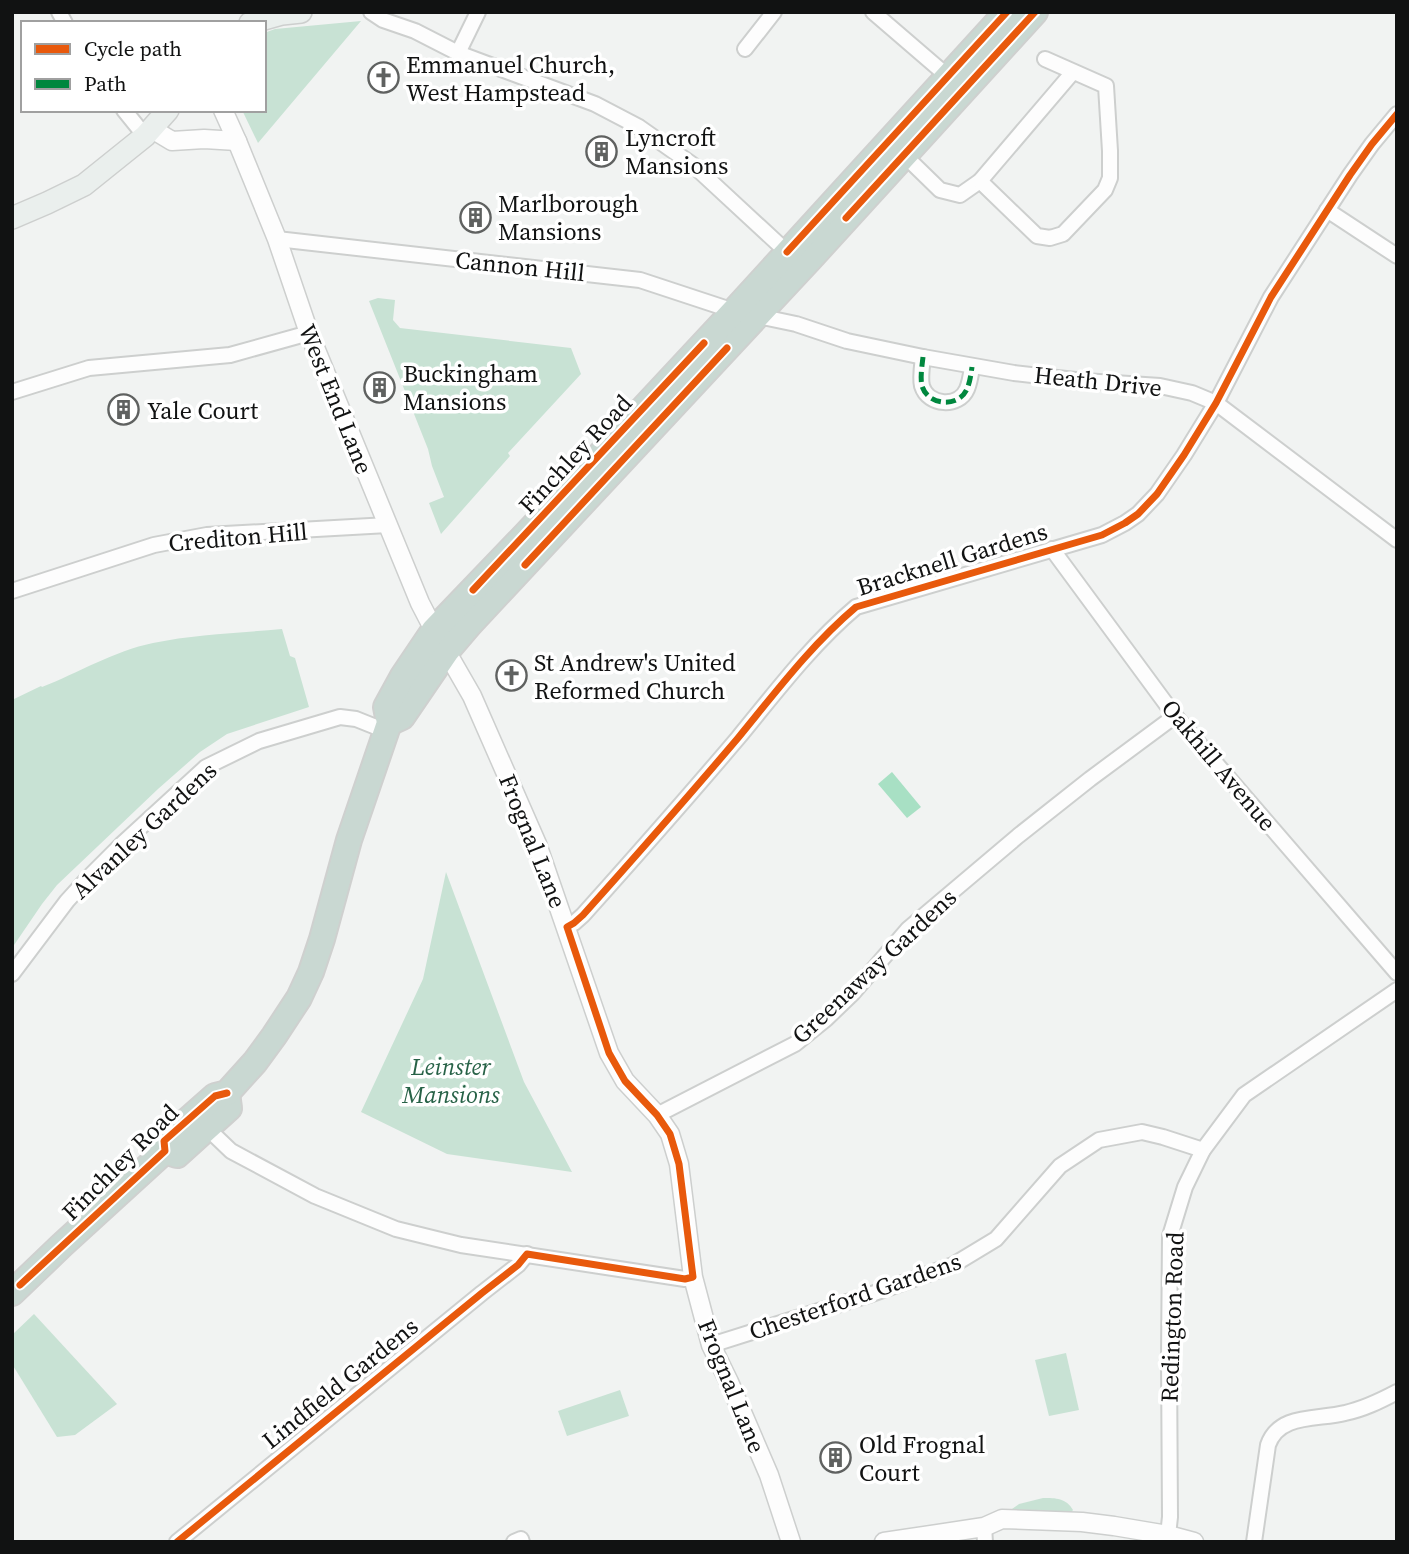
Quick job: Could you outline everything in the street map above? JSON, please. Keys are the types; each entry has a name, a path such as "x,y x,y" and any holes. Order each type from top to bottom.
{"highway":[{"name":"Finchley Road","path":"956,83 1007,12"},
{"name":"Finchley Road","path":"387,727 402,717 447,651 746,313 956,83 1035,12"},
{"name":"Finchley Road","path":"165,1151 164,1141 215,1096 227,1093 255,1062 299,998 322,939 349,840 387,727 386,707 434,630 746,313 787,252 897,148"},
{"name":"Finchley Road","path":"165,1151 177,1155 229,1108 227,1093"},
{"name":"Finchley Road","path":"12,1293 165,1151"}],"main road":[{"path":"258,21 288,13"},
{"path":"12,218 84,185 148,133 166,112"}],"street":[{"path":"371,12 383,20 415,31 458,53 595,104 639,127 693,165 787,252"},
{"path":"458,53 478,12"},
{"path":"745,49 774,12"},
{"path":"873,12 956,83"},
{"path":"980,181 1037,236 1050,238 1063,234 1105,190 1110,178 1110,152 1105,86 1045,59"},
{"path":"897,148 940,190 960,195 980,181 1073,72"},
{"path":"126,112 148,133 172,141 237,141"},
{"name":"West End Lane","path":"224,112 277,239 309,333 420,603 447,651"},
{"name":"Bracknell Gardens","path":"567,927 583,915 797,667 856,607 1102,535 1138,514 1157,495 1184,455 1216,403 1271,297 1327,209 1372,144 1397,114"},
{"path":"1327,209 1397,256"},
{"name":"Cannon Hill","path":"277,239 640,280 746,313"},
{"name":"Heath Drive","path":"746,313 796,324 847,341 972,367 1084,381 1160,386 1192,393 1216,403 1397,540"},
{"path":"12,392 89,368 230,355 309,333"},
{"path":"923,357 922,386 935,400 945,403 962,396 967,389 972,367"},
{"name":"Crediton Hill","path":"12,591 154,545 207,535 388,525"},
{"name":"Oakhill Avenue","path":"1052,549 1175,716 1397,973"},
{"name":"Frognal Lane","path":"447,651 472,696 537,844 609,1053 625,1081 657,1115 670,1134 679,1164 693,1277 711,1345 769,1475 791,1542"},
{"name":"Greenaway Gardens","path":"657,1115 795,1044 853,993 908,929 1018,836 1175,716"},
{"name":"Alvanley Gardens","path":"12,974 87,879 206,767 259,741 340,717 387,727"},
{"name":"Redington Road","path":"1168,1535 1170,1236 1185,1187 1203,1150 1244,1095 1397,990"},
{"path":"207,1128 231,1151 315,1196 396,1228 461,1245 685,1279 693,1277"},
{"name":"Chesterford Gardens","path":"711,1345 869,1295 953,1265 996,1239 1060,1166 1100,1140 1142,1132 1203,1150"},
{"name":"Lindfield Gardens","path":"177,1542 518,1265 527,1254"},
{"path":"1254,1542 1269,1445 1278,1428 1297,1420 1369,1407 1397,1392"},
{"path":"884,1542 984,1534 1002,1519 1082,1522 1168,1535 1194,1542"},
{"path":"514,1542 521,1539 522,1542"}],"green space":[{"path":"361,21 258,143 243,112 266,112 266,32 275,29"},
{"path":"378,298 395,300 393,320 400,328 571,348 581,374 508,453 510,456 441,534 429,503 444,497 428,449 369,301"},
{"path":"282,629 290,656 295,658 309,707 227,734 200,752 57,885 12,948 12,700 110,657 153,643"},
{"name":"Leinster Mansions","path":"446,872 524,1082 572,1172 447,1154 361,1112 423,979"},
{"path":"34,1314 117,1404 75,1435 57,1437 12,1364 12,1335"},
{"path":"1066,1353 1079,1410 1049,1416 1035,1360"},
{"path":"620,1390 629,1416 567,1436 558,1411"},
{"path":"1043,1498 1064,1501 1073,1510 1070,1514 1011,1513 1019,1504"}],"shaded area":[{"path":"892,772 921,807 907,818 878,784"}],"marked path":[{"path":"923,357 922,386 925,393 937,401 951,402 963,395 972,367"}],"cycle path":[{"path":"787,252 1007,12"},
{"path":"846,218 1035,12"},
{"path":"177,1542 518,1265 527,1254 685,1279 693,1277 679,1164 670,1134 657,1115 625,1081 609,1053 567,927 583,915 809,653 856,607 1102,535 1138,514 1157,494 1184,455 1216,403 1271,297 1350,175 1397,114"},
{"path":"473,590 704,343"},
{"path":"525,565 727,348"},
{"path":"20,1285 165,1151 164,1141 215,1096 227,1093"}],"place":[{"name":"Emmanuel Church, West Hampstead","path":"383,78"},
{"name":"Lyncroft Mansions","path":"602,151"},
{"name":"Marlborough Mansions","path":"475,217"},
{"name":"Buckingham Mansions","path":"380,387"},
{"name":"Yale Court","path":"124,410"},
{"name":"St Andrew's United Reformed Church","path":"511,676"},
{"name":"Old Frognal Court","path":"836,1458"}]}
